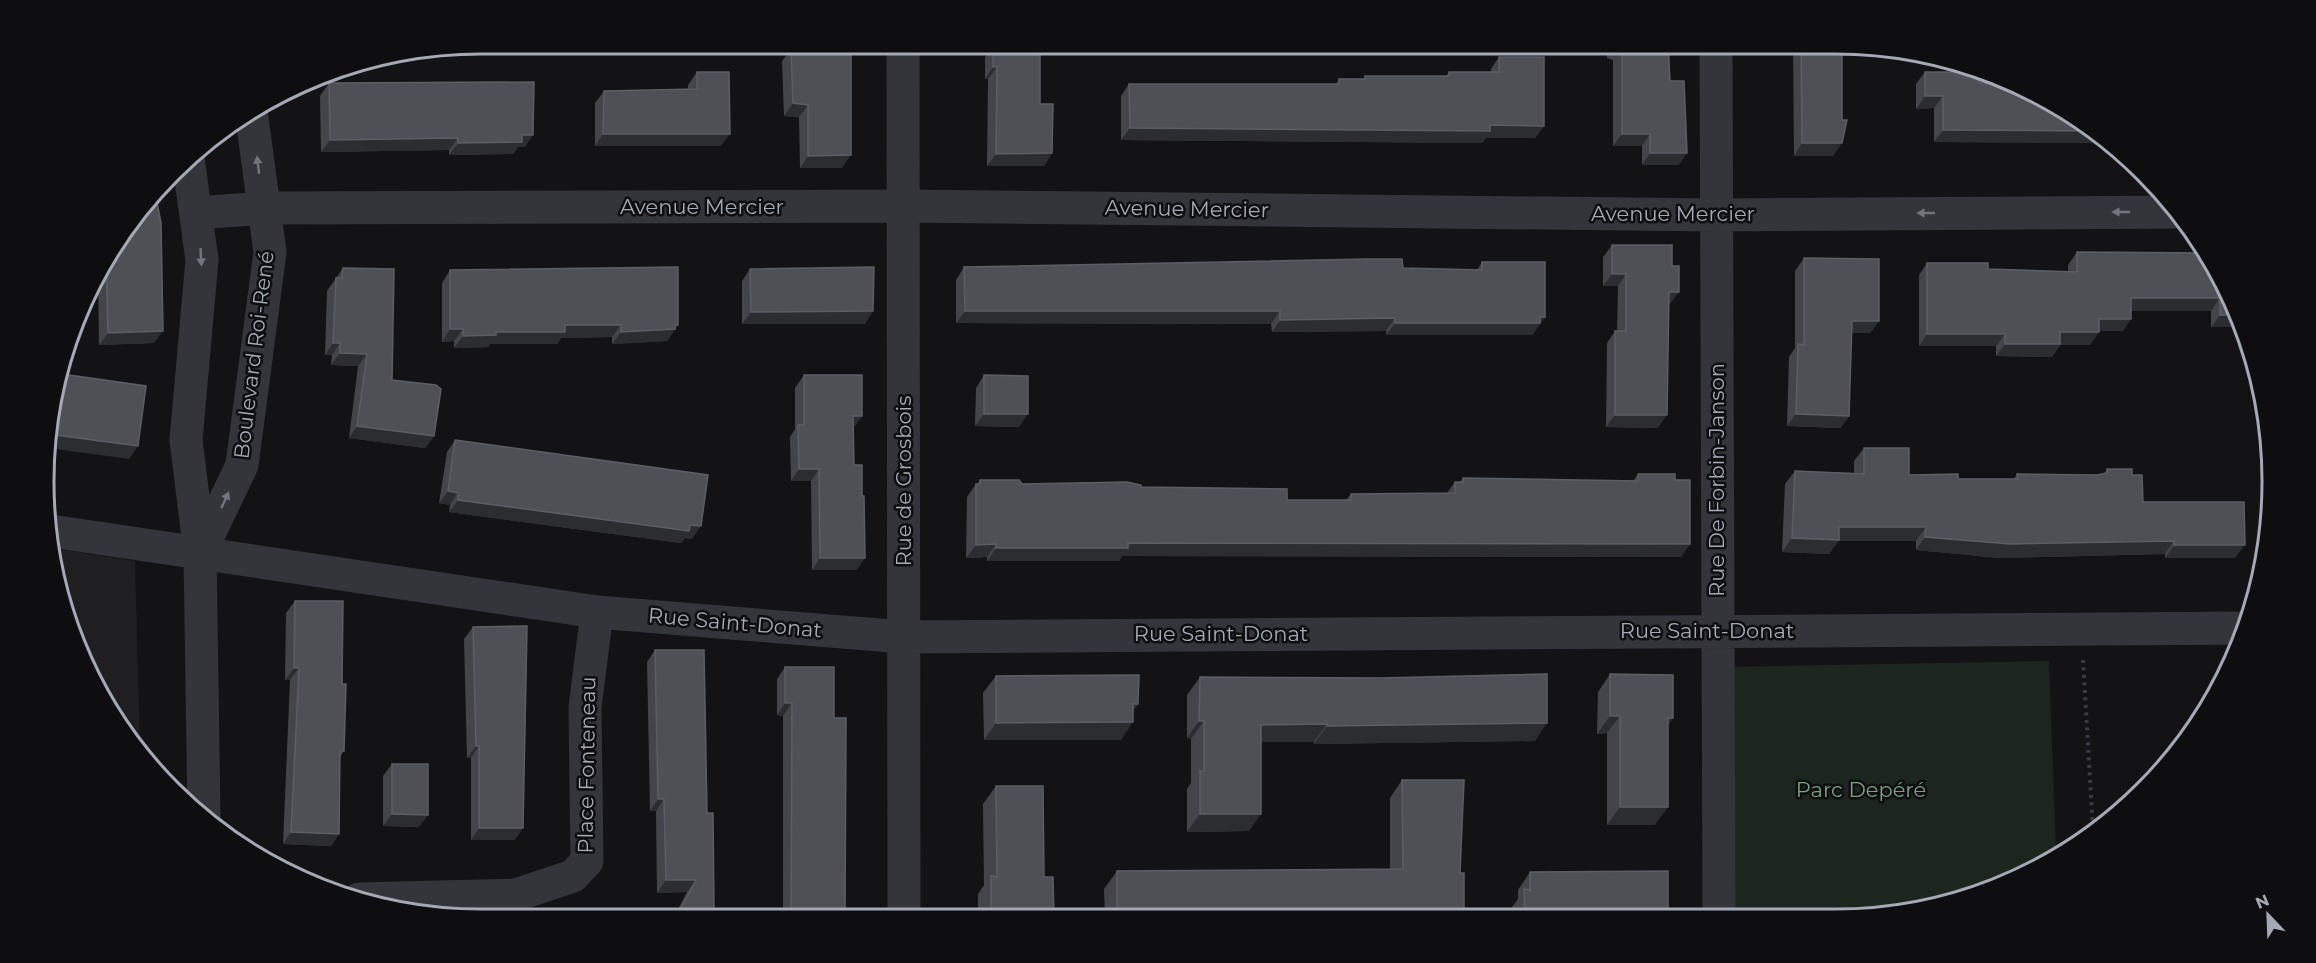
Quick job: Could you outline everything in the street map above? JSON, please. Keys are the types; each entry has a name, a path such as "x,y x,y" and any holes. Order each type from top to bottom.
{"street":[{"name":"Rue de Grosbois","path":"903,54 904,909"},
{"name":"Rue De Forbin-Janson","path":"1716,54 1719,909"},
{"name":"Boulevard Roi-René","path":"200,553 242,465 270,252 252,121"},
{"path":"190,169 202,260 186,440 200,553 204,806"},
{"name":"Avenue Mercier","path":"196,213 264,208 903,206 1717,215 2166,212"},
{"name":"Rue Saint-Donat","path":"57,532 597,612 904,637 2235,628"},
{"name":"Place Fonteneau","path":"387,898 516,895 573,876 587,861 585,707 597,612"}],"path":[{"path":"2081,630 2093,823"}],"shaded area":[{"path":"60,549 135,561 140,739 111,695 87,645 69,592"}],"green space":[{"name":"Parc Depéré","path":"2049,661 2056,847 1998,876 1918,901 1862,908 1723,909 1722,667"}],"building":[{"path":"791,54 851,54 851,155 808,156 808,105 793,103"},
{"path":"993,54 1040,54 1040,104 1053,104 1052,153 996,154 997,67 993,67"},
{"path":"1622,54 1669,54 1670,81 1684,81 1687,153 1650,153 1650,134 1622,134"},
{"path":"1801,54 1842,54 1842,120 1847,120 1842,143 1802,143"},
{"path":"1499,57 1544,57 1544,126 1490,125 1490,131 1130,128 1129,84 1339,84 1339,79 1365,79 1365,76 1449,76 1449,72 1499,72"},
{"path":"697,72 729,72 730,134 603,134 604,91 697,89"},
{"path":"1925,72 1955,72 2024,98 2079,131 1943,130 1943,96 1925,96"},
{"path":"534,82 533,135 522,135 522,142 458,143 458,138 330,140 329,83"},
{"path":"157,203 161,223 163,331 108,333 107,276 126,244"},
{"path":"1612,245 1672,245 1672,266 1679,266 1679,292 1669,292 1667,415 1615,415 1615,331 1626,331 1626,274 1612,274"},
{"path":"2077,252 2196,253 2218,292 2228,315 2220,315 2220,298 2131,298 2131,319 2099,319 2099,332 2060,332 2060,344 2005,344 2005,334 1927,334 1927,263 1988,263 1988,269 2077,272"},
{"path":"1804,258 1879,259 1879,321 1852,321 1849,416 1796,414 1798,344 1804,345"},
{"path":"1402,259 1403,268 1482,270 1482,262 1545,262 1545,317 1540,317 1540,323 1395,323 1395,318 1280,320 1280,311 965,311 964,267"},
{"path":"678,267 678,325 675,325 675,329 621,332 621,325 565,325 565,332 496,332 496,335 463,336 463,329 450,329 450,270"},
{"path":"874,267 873,311 751,312 750,269"},
{"path":"343,268 394,269 392,380 436,385 441,389 434,436 357,426 367,354 340,353 340,343 333,343 336,278 342,278"},
{"path":"68,375 146,386 138,446 57,435"},
{"path":"804,375 862,375 862,416 853,416 854,465 862,465 865,558 820,558 819,469 799,469 798,425 804,425"},
{"path":"984,375 1028,376 1028,414 984,414"},
{"path":"455,440 708,475 701,526 690,525 689,531 458,500 458,493 448,491"},
{"path":"1864,448 1909,448 1909,475 1958,474 1958,479 2018,479 2017,474 2097,475 2107,473 2107,469 2132,469 2132,475 2142,475 2143,502 2244,502 2245,545 2174,545 2174,541 2010,544 1925,537 1926,527 1839,527 1839,540 1792,538 1795,471 1864,474"},
{"path":"1638,474 1675,474 1675,480 1690,480 1690,544 1128,543 1128,548 996,548 996,544 976,545 976,484 980,484 980,480 1019,480 1022,484 1127,482 1141,485 1141,487 1287,489 1287,500 1351,500 1351,494 1455,493 1455,482 1463,482 1463,478 1638,481"},
{"path":"295,601 343,601 342,684 346,684 344,751 340,751 339,834 291,832 299,668 294,668"},
{"path":"527,626 523,828 479,828 479,746 476,746 473,627"},
{"path":"655,650 704,650 707,813 713,813 714,909 680,909 696,880 666,880 664,799 658,799"},
{"path":"785,667 834,667 834,718 846,718 845,909 791,909 792,703 785,703"},
{"path":"1547,674 1547,723 1261,725 1261,814 1200,814 1200,771 1204,771 1204,721 1199,721 1200,677 1381,678"},
{"path":"1610,674 1673,675 1673,718 1668,718 1668,807 1620,807 1620,716 1610,716"},
{"path":"1139,675 1138,704 1133,704 1133,722 996,723 996,676"},
{"path":"392,764 428,764 428,815 392,814"},
{"path":"1402,780 1464,780 1460,873 1464,873 1464,909 1117,909 1117,871 1403,869"},
{"path":"996,786 1043,786 1044,877 1053,877 1054,909 991,909 991,876 997,877"},
{"path":"1668,871 1668,909 1525,909 1524,889 1530,890 1530,872"}]}
